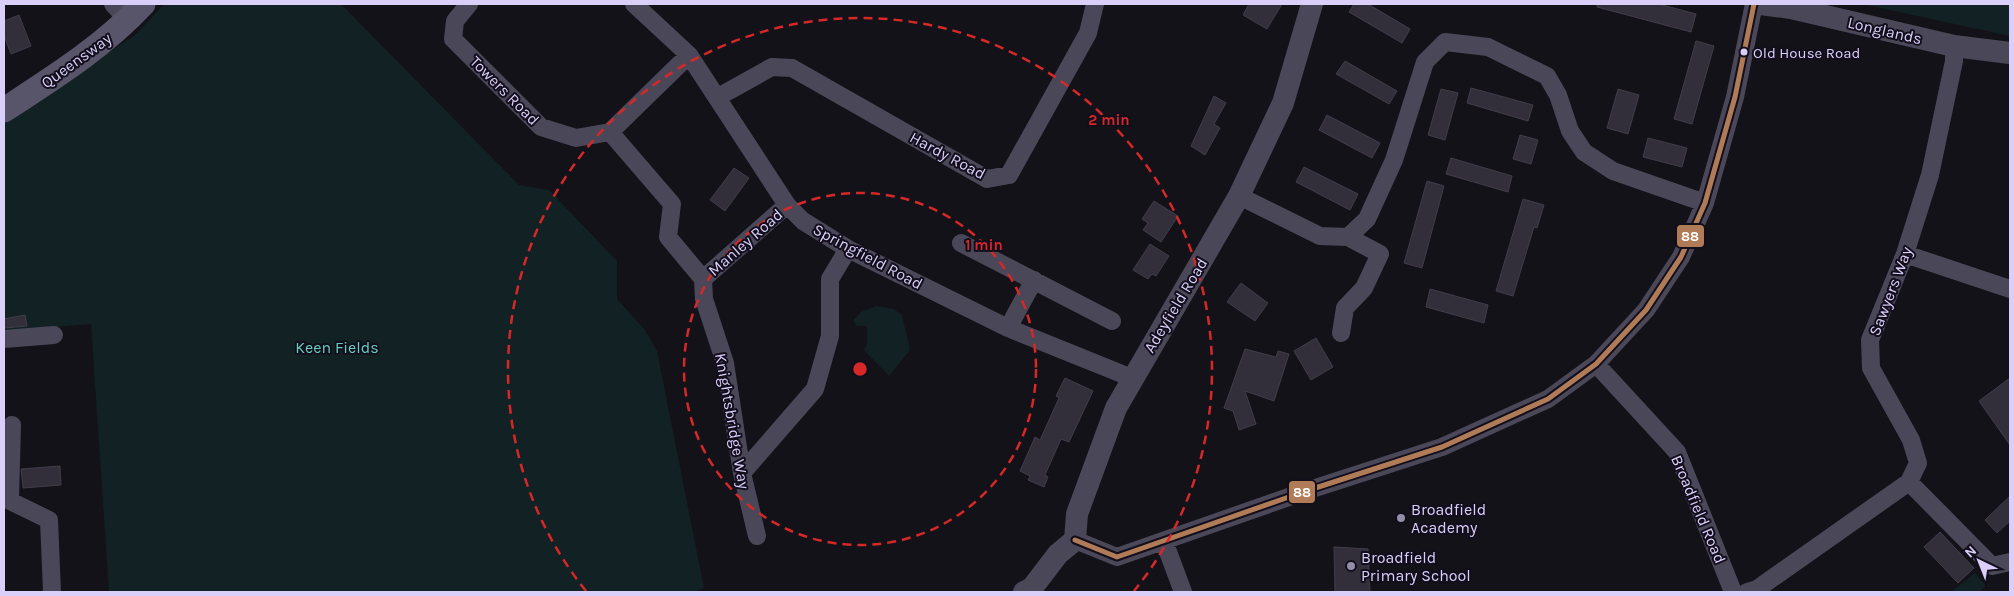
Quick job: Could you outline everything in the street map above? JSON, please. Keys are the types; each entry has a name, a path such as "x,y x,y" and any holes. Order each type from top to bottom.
{"main road":[{"name":"Queensway","path":"4,110 76,63 128,9"}],"street":[{"name":"Towers Road","path":"469,4 455,22 453,39 541,127 576,138 610,132"},
{"name":"Springfield Road","path":"634,4 689,55 787,205 803,221 848,248 1008,328 1132,378"},
{"name":"Hardy Road","path":"718,97 772,68 792,68 987,179 1009,175 1088,33 1095,4"},
{"name":"Adeyfield Road","path":"1074,540 1077,514 1116,408 1239,196 1283,103 1312,4"},
{"path":"1030,591 1058,554 1074,540 1118,558 1306,491 1442,447 1548,399 1596,364 1646,310 1681,257 1705,203 1735,97 1754,4"},
{"name":"Longlands","path":"1761,4 1791,8 1954,46 2010,53"},
{"path":"1348,237 1367,219 1394,160 1424,62 1444,42 1488,47 1547,76 1558,95 1570,131 1584,152 1613,171 1705,203"},
{"name":"Sawyers Way","path":"1909,482 1918,463 1911,440 1871,368 1870,340 1905,254 1930,175 1954,61 1954,46"},
{"path":"689,55 610,132 672,204 668,237 704,279"},
{"path":"1239,196 1320,236 1348,237 1380,254 1364,288 1346,308 1341,333"},
{"name":"Manley Road","path":"704,279 787,205"},
{"path":"961,243 1112,321"},
{"path":"742,473 815,389 830,336 830,279 848,248"},
{"path":"1905,254 2008,285"},
{"name":"Knightsbridge Way","path":"704,279 704,299 726,363 742,473 757,536"},
{"path":"1008,328 1034,280"},
{"path":"4,339 54,335"},
{"name":"Broadfield Road","path":"1596,364 1677,452 1733,592"},
{"path":"12,425 7,498 49,520 52,592"},
{"path":"1747,592 1757,589 1909,482 1992,566 2010,562"},
{"path":"1164,541 1183,592"}],"green space":[{"name":"Keen Fields","path":"164,4 341,4 519,185 549,190 617,261 617,299 645,330 657,351 704,588 694,592 109,592 91,324 4,331 4,118 134,36"},
{"path":"1862,4 2010,4 2010,36"},
{"path":"876,306 894,309 902,315 910,350 889,376 864,350 867,344 867,326 857,326 853,321 861,312"},
{"path":"1975,573 1986,586 1979,592 1951,592"}],"building":[{"path":"1249,4 1282,4 1267,29 1243,15"},
{"path":"1354,4 1368,4 1410,29 1402,43 1349,12"},
{"path":"1597,4 1659,4 1696,14 1691,32 1597,7"},
{"path":"19,15 31,46 11,54 4,36 4,21"},
{"path":"1696,41 1714,46 1692,124 1674,119"},
{"path":"1345,61 1397,91 1389,104 1336,74"},
{"path":"1471,88 1533,105 1528,121 1467,103"},
{"path":"1441,89 1458,93 1445,140 1428,135"},
{"path":"1618,89 1639,95 1628,134 1607,128"},
{"path":"1214,96 1226,103 1214,124 1220,128 1205,155 1191,146"},
{"path":"1327,115 1380,143 1372,158 1319,130"},
{"path":"1520,135 1538,140 1531,164 1513,159"},
{"path":"1648,138 1687,148 1682,167 1643,157"},
{"path":"1451,158 1512,176 1508,192 1446,174"},
{"path":"1304,167 1358,194 1350,210 1296,182"},
{"path":"734,168 749,178 725,211 710,200"},
{"path":"1427,181 1444,186 1422,268 1404,263"},
{"path":"1523,199 1544,205 1537,228 1534,227 1513,296 1496,291"},
{"path":"1154,201 1178,216 1161,242 1143,230 1148,223 1142,219"},
{"path":"1150,244 1169,256 1156,276 1152,274 1148,279 1133,270"},
{"path":"1241,283 1268,303 1255,321 1227,302"},
{"path":"1430,289 1488,305 1484,323 1426,307"},
{"path":"25,315 27,326 5,328 4,319"},
{"path":"1316,338 1333,367 1311,380 1294,351"},
{"path":"1245,349 1276,357 1278,351 1289,354 1274,401 1245,391 1256,424 1239,430 1233,411 1224,408"},
{"path":"1065,378 1093,391 1069,442 1061,439 1045,475 1048,477 1044,487 1028,480 1030,476 1020,471 1035,437 1040,440 1059,398 1056,396"},
{"path":"2010,378 2010,445 1979,401"},
{"path":"60,466 61,485 23,488 21,469"},
{"path":"2010,496 2010,521 1997,533 1985,520"},
{"path":"1940,532 1974,568 1958,583 1924,547"},
{"name":"Broadfield Primary School","path":"1334,547 1368,549 1370,592 1335,592"}],"transit line":[{"name":"88","path":"1075,540 1117,557 1306,491 1442,447 1548,399 1596,364 1646,310 1681,257 1705,203 1735,97 1754,4"}],"place":[{"name":"Old House Road","path":"1744,52"},
{"name":"Broadfield Academy","path":"1401,518"},
{"name":"Broadfield Primary School","path":"1351,566"}]}
